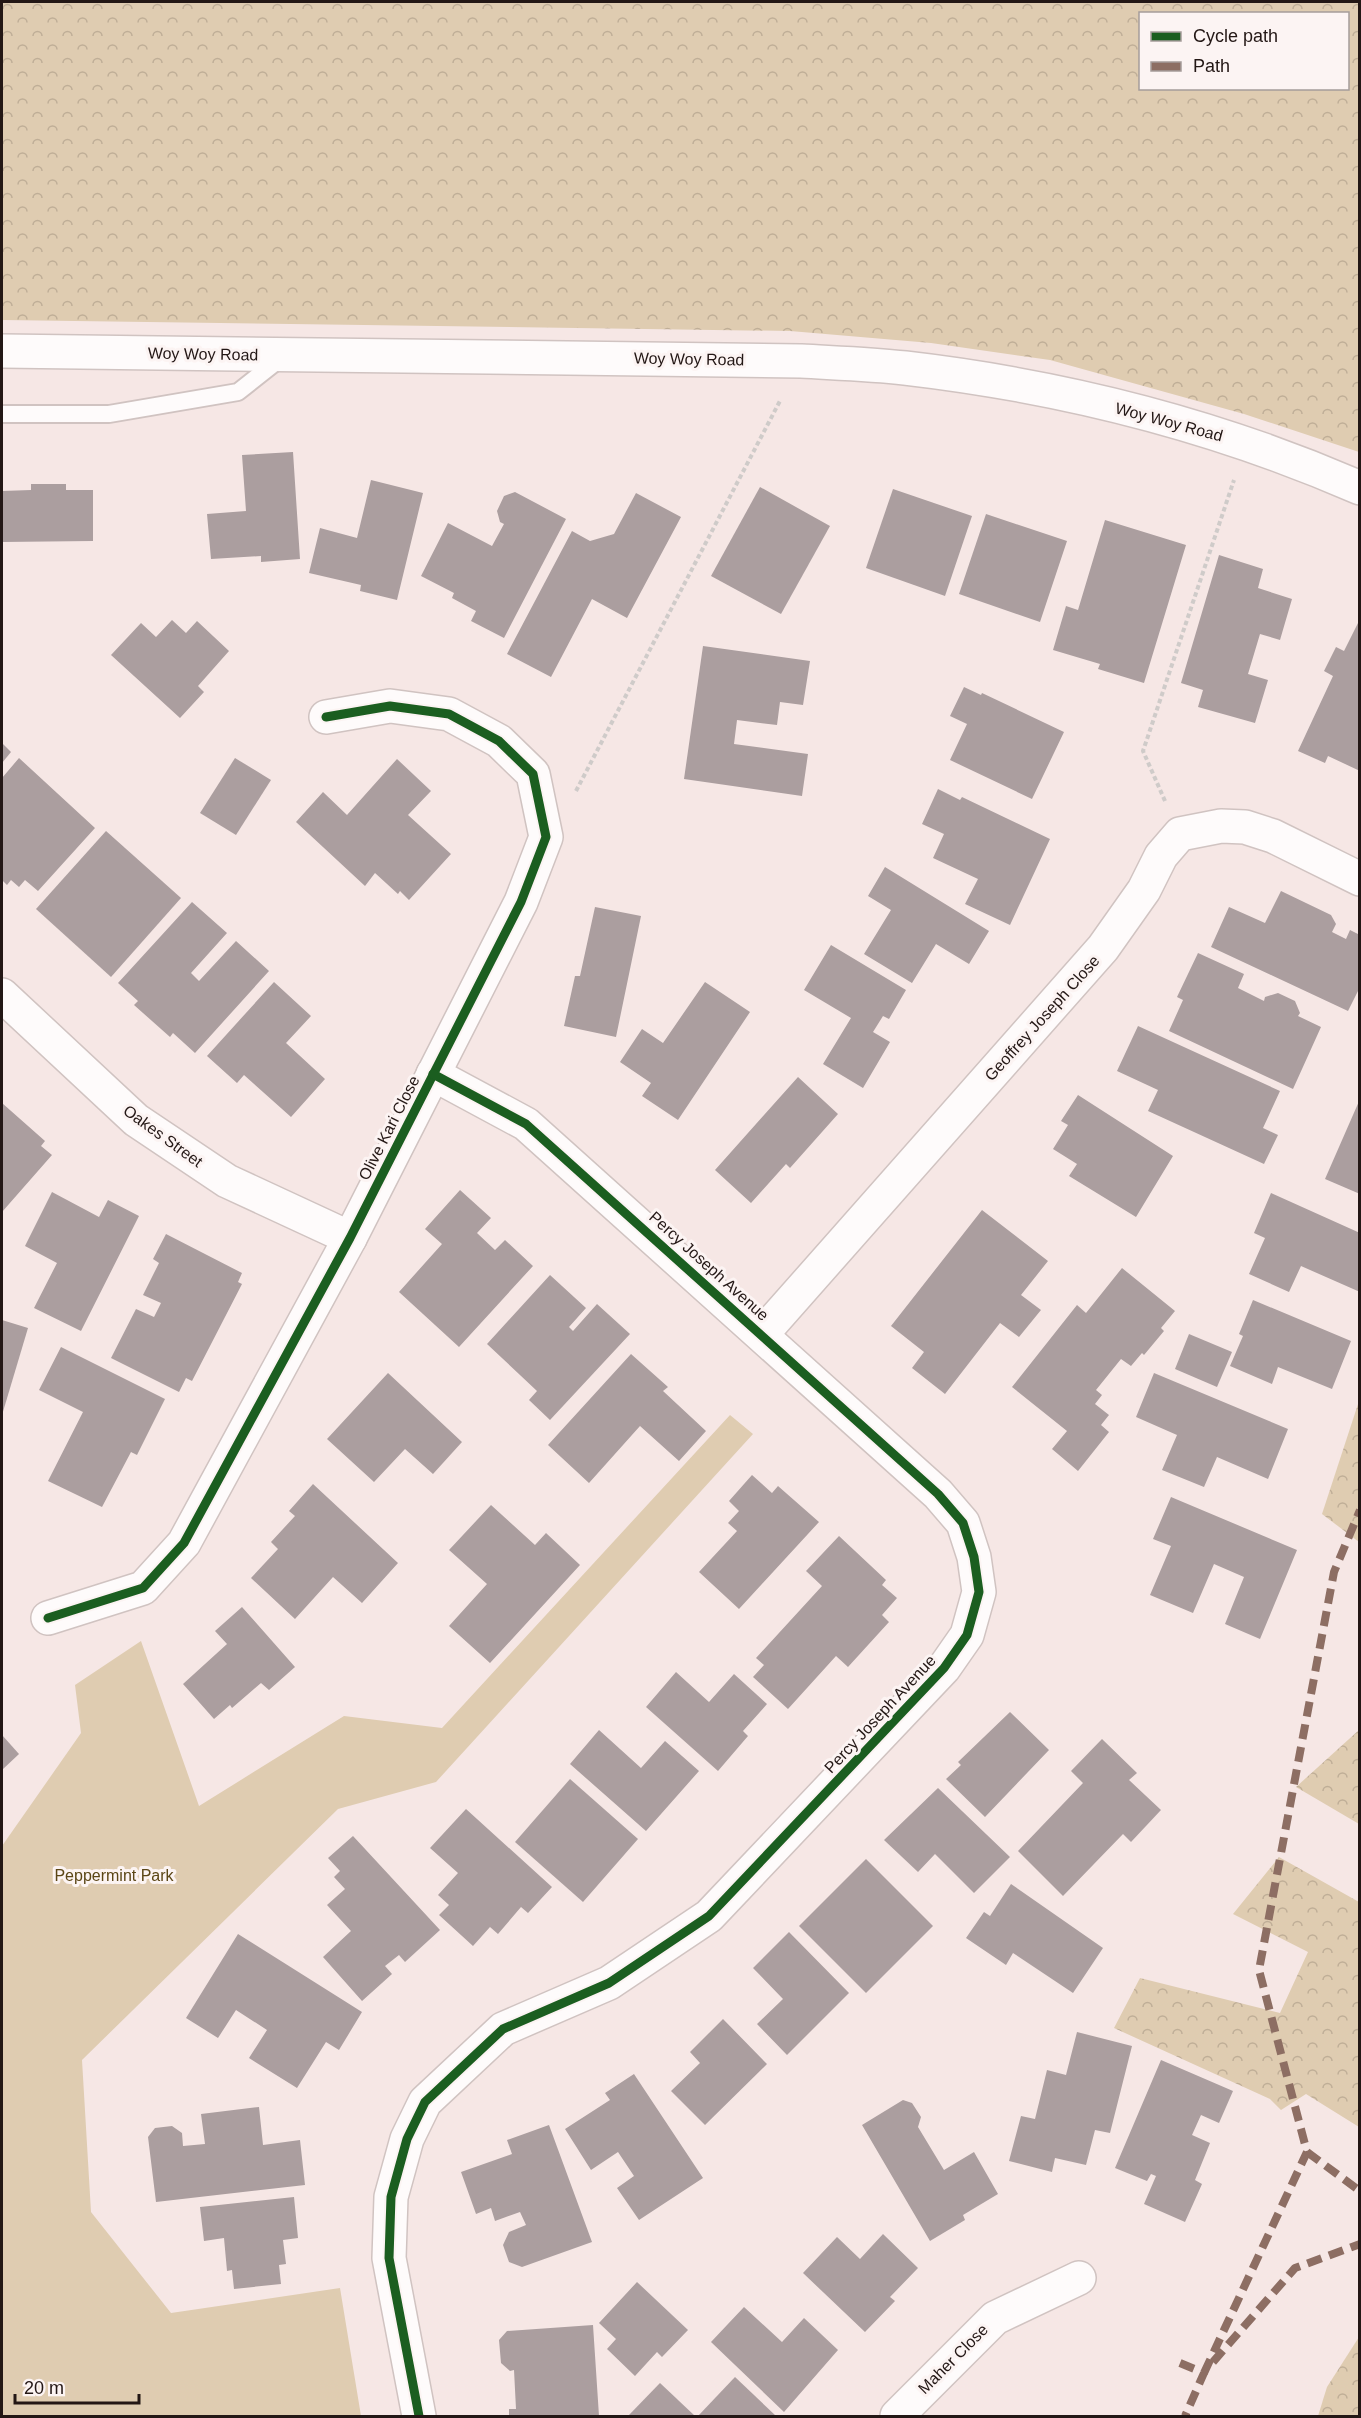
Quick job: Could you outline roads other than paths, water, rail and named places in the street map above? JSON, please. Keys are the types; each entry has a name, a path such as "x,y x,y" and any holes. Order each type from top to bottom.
{"street":[{"name":"Woy Woy Road","path":"2,351 801,361 905,368 1038,390 1149,414 1247,442 1359,488"},
{"name":"Olive Kari Close","path":"48,1618 142,1588 184,1543 350,1238 521,902 546,837 533,774 499,741 449,714 390,706 326,717"},
{"name":"Geoffrey Joseph Close","path":"762,1334 1104,948 1144,890 1161,856 1180,834 1221,826 1245,827 1273,836 1359,879"},
{"name":"Oakes Street","path":"2,996 136,1120 226,1181 350,1238"},
{"name":"Percy Joseph Avenue","path":"419,2416 389,2258 391,2197 407,2139 425,2102 503,2029 609,1983 709,1916 944,1668 967,1635 979,1592 974,1557 963,1523 938,1494 526,1124 433,1074"},
{"name":"Maher Close","path":"897,2416 995,2318 1079,2278"}],"lane":[{"path":"2,414 109,414 238,392 285,355"}],"park label":[{"name":"Peppermint Park","path":"114,1875"}]}
